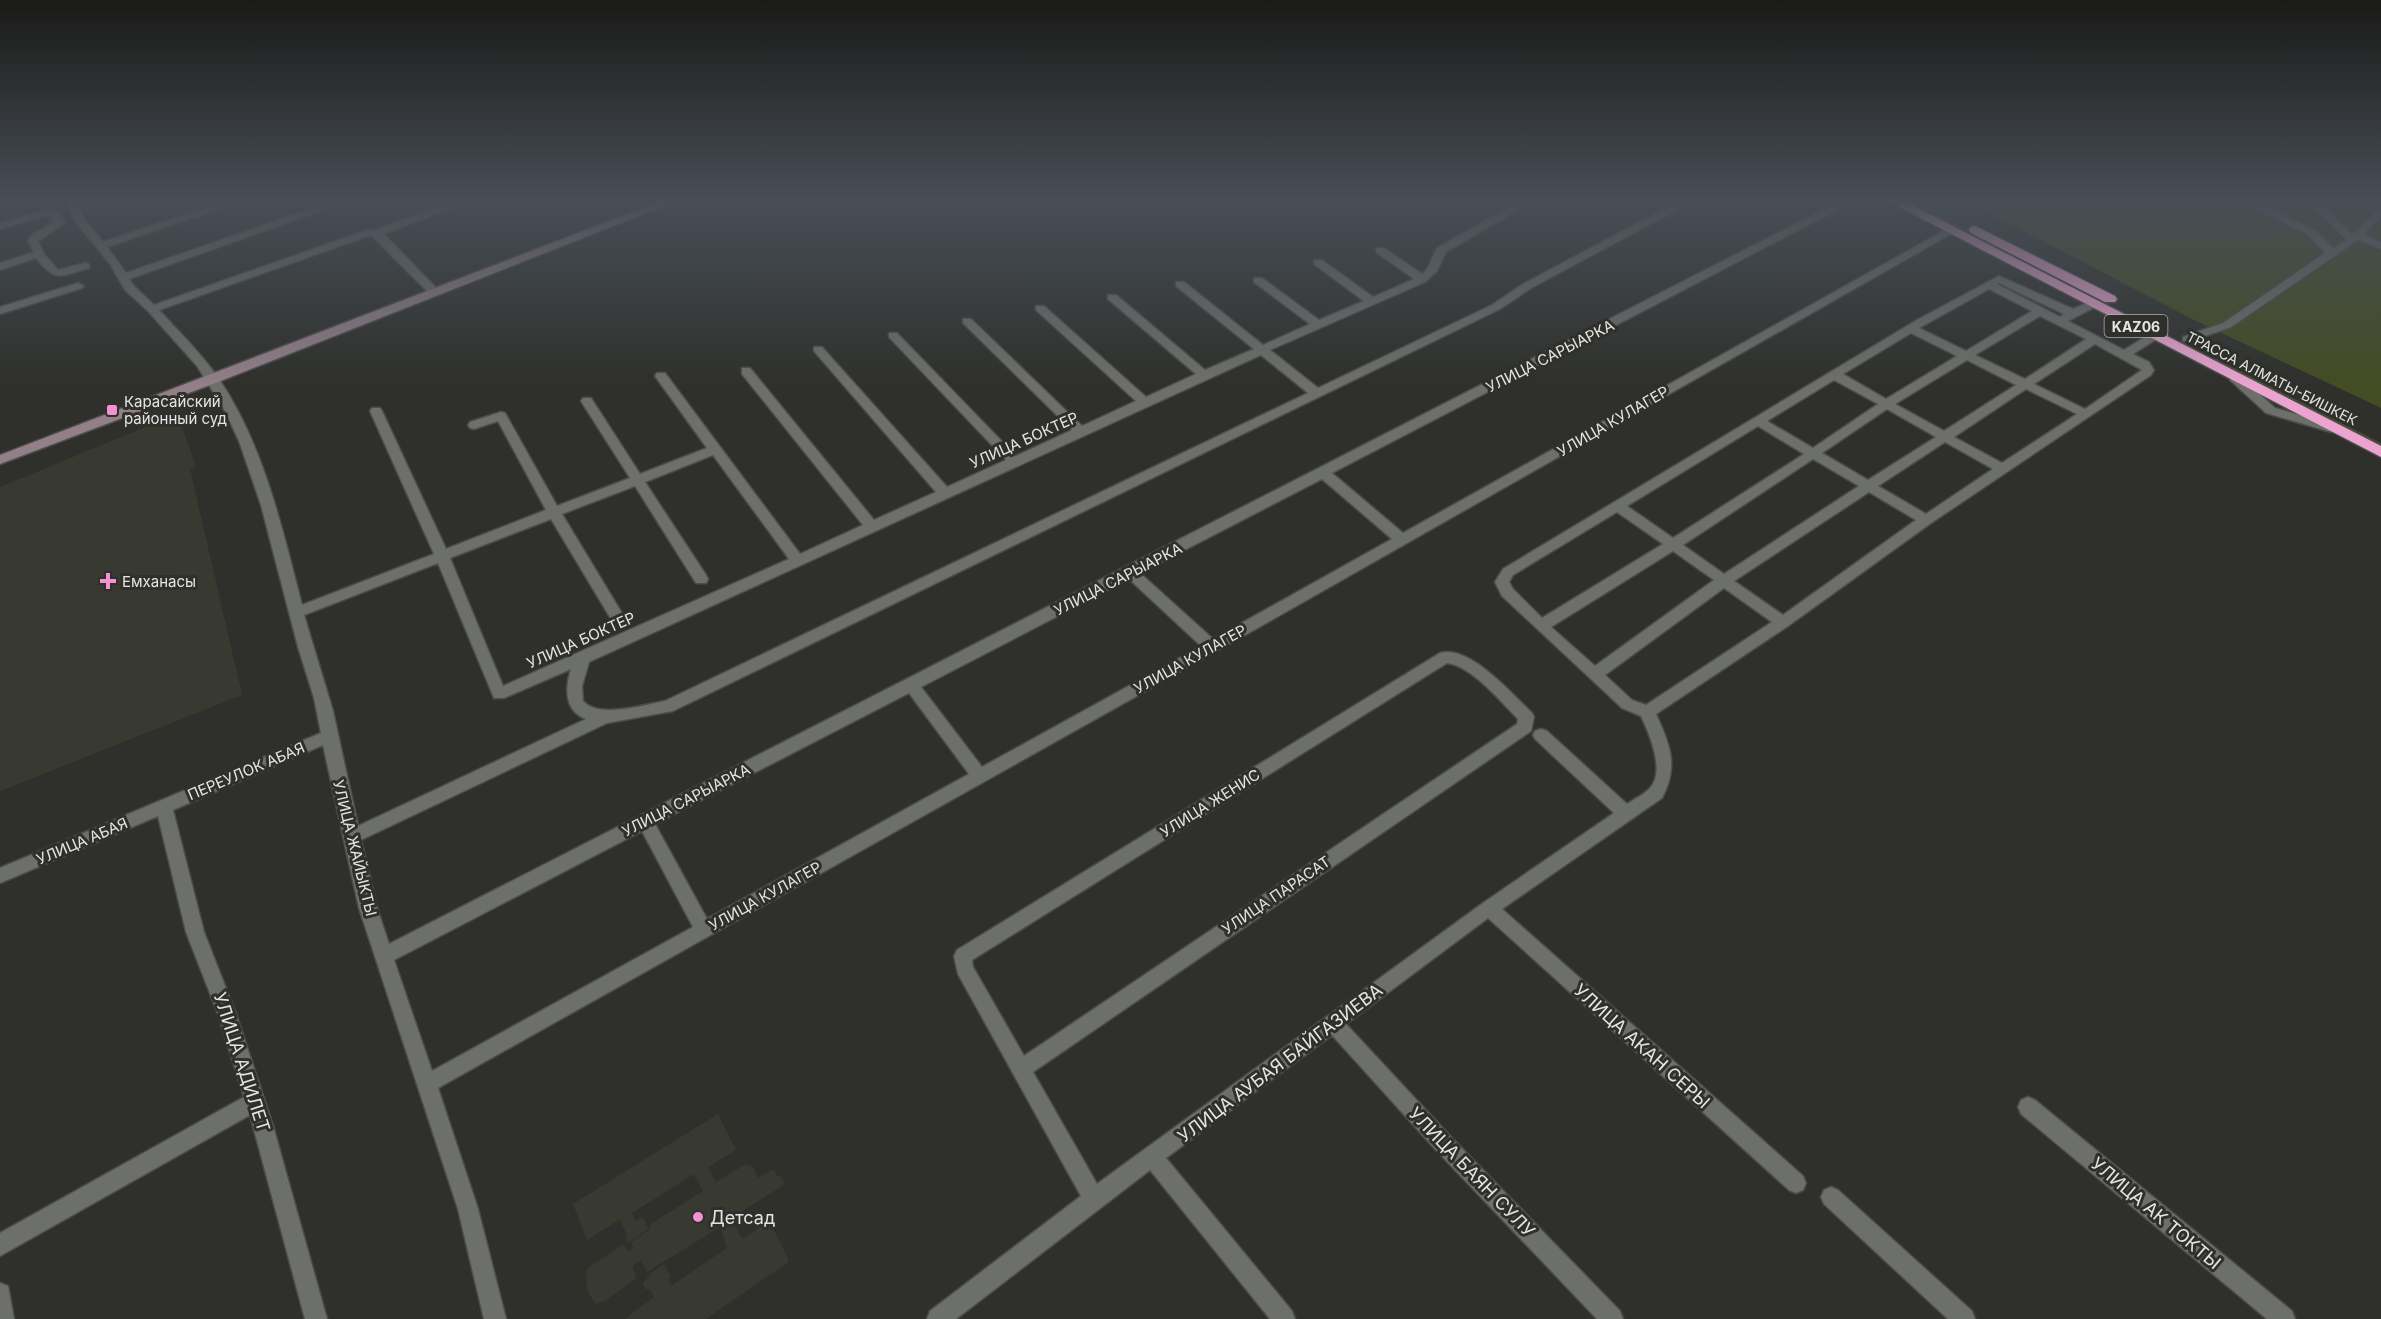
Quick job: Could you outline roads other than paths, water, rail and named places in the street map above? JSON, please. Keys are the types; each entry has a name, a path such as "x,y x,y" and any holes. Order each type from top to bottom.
{"highway":[{"name":"ТРАССА АЛМАТЫ-БИШКЕК","path":"2009,262 2381,452"},
{"name":"ТРАССА АЛМАТЫ-БИШКЕК","path":"2037,262 2381,439"},
{"path":"2031,273 2046,266"}],"street":[{"path":"0,267 16,262"},
{"path":"44,262 52,271 58,273 85,266"},
{"name":"УЛИЦА ЖАЙЫКТЫ","path":"112,262 129,288 152,309 214,380 232,412 249,453 274,527 328,723 328,736 368,908 468,1209 495,1319"},
{"path":"124,277 169,262"},
{"path":"152,309 287,262"},
{"path":"405,262 435,293"},
{"path":"0,460 214,380 517,262"},
{"path":"1318,262 1370,300"},
{"path":"1398,262 1421,280 1432,271 1436,262"},
{"path":"351,837 604,717 668,707 1496,307 1527,286 1574,262"},
{"name":"УЛИЦА САРЫАРКА","path":"384,956 1733,262"},
{"name":"УЛИЦА КУЛАГЕР","path":"427,1084 1212,647 1897,262"},
{"path":"2187,339 2227,325 2321,262"},
{"path":"1990,285 2145,365 2148,370 2145,375 1926,520 1783,622 1647,712 1627,704 1540,626 1507,592 1502,582 1504,576 1758,421 1999,279 2074,314"},
{"path":"1258,280 1318,325"},
{"name":"УЛИЦА БОКТЕР","path":"441,556 499,694 583,658 1204,375 1264,350 1370,300 1421,280"},
{"path":"1180,284 1316,393"},
{"path":"0,311 78,286"},
{"path":"1112,297 1204,375"},
{"path":"2060,321 2092,304"},
{"path":"1040,308 1145,403"},
{"path":"1540,626 1734,507 1886,404 2040,311"},
{"path":"967,321 1081,432"},
{"path":"1912,329 2086,414"},
{"path":"893,335 1015,462"},
{"path":"2124,355 2154,336"},
{"path":"1595,674 1723,581 2095,339"},
{"path":"818,349 945,493"},
{"path":"746,371 872,526"},
{"path":"1835,375 2004,470"},
{"path":"661,376 797,560"},
{"path":"587,401 701,579"},
{"path":"376,411 441,556"},
{"path":"474,425 501,416 554,513 616,615"},
{"path":"1758,421 1926,520"},
{"path":"296,613 714,450"},
{"path":"1323,473 1402,540"},
{"path":"1618,506 1783,622"},
{"path":"1130,572 1212,647"},
{"name":"УЛИЦА ЖЕНИС","path":"1020,1070 964,968 963,956 1445,657 1458,659 1497,689 1526,717"},
{"path":"583,658 574,688 574,699 585,712 604,717"},
{"path":"911,685 980,776"},
{"name":"УЛИЦА АУБАЯ БАЙГАЗИЕВА","path":"943,1317 1094,1199 1153,1158 1333,1023 1490,908 1656,793 1665,775 1662,753 1647,712"},
{"name":"УЛИЦА ПАРАСАТ","path":"1020,1070 1525,727 1526,717"},
{"path":"1541,735 1626,814"},
{"name":"ПЕРЕУЛОК АБАЯ","path":"164,806 328,736"},
{"name":"УЛИЦА АБАЯ","path":"0,876 164,806"},
{"name":"УЛИЦА АДИЛЕТ","path":"164,806 195,932 227,1014 255,1101 316,1319"},
{"path":"645,821 704,930"},
{"name":"УЛИЦА АКАН СЕРЫ","path":"1490,908 1796,1183"},
{"name":"УЛИЦА БАЯН СУЛУ","path":"1333,1023 1402,1100 1612,1319"},
{"path":"1020,1070 1094,1199"},
{"path":"0,1245 255,1101"},
{"name":"УЛИЦА АК ТОКТЫ","path":"2028,1107 2284,1319"},
{"path":"1153,1158 1284,1319"},
{"path":"1832,1197 1964,1319"},
{"path":"0,1294 3,1319"}],"place":[{"name":"Карасайский районный суд","path":"112,410"},
{"name":"Емханасы","path":"108,581"},
{"name":"Детсад","path":"698,1217"}]}
